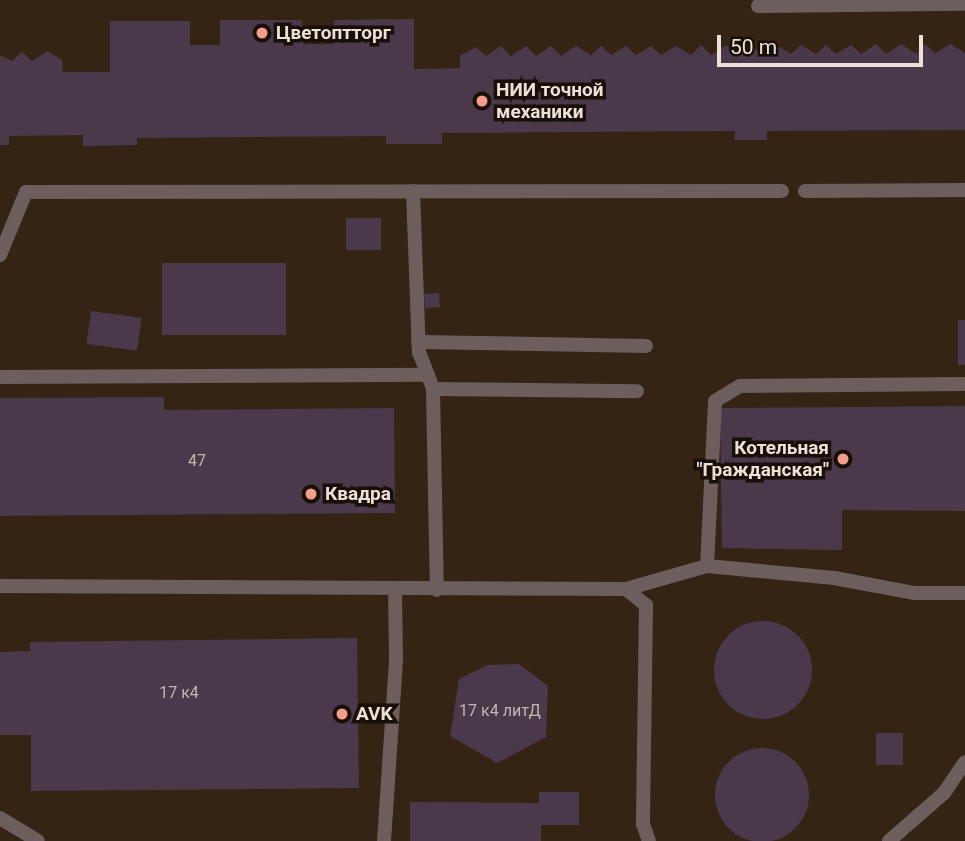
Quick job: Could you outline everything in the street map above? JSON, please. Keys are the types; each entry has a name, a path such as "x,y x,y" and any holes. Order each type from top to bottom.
{"lane":[{"path":"758,6 965,4"},
{"path":"805,191 965,190"},
{"path":"413,191 418,342 433,389 437,590"},
{"path":"0,255 26,192 782,191"},
{"path":"418,342 646,345"},
{"path":"0,377 428,375"},
{"path":"707,566 715,401 740,386 965,384"},
{"path":"433,389 638,391"},
{"path":"0,586 395,591 626,589 707,566 834,578 914,593 965,593"},
{"path":"626,589 646,605 643,824 649,841"},
{"path":"384,841 396,659 395,591"},
{"path":"889,841 944,793 965,762"},
{"path":"0,818 38,841"}],"building":[{"name":"НИИ точной механики","path":"414,19 414,69 460,68 460,56 476,47 486,56 501,46 511,56 526,46 536,56 551,46 561,56 576,46 591,55 601,46 611,55 626,46 636,55 651,46 661,55 676,46 691,55 701,45 711,55 726,45 741,55 751,45 761,54 776,45 791,54 801,45 816,54 826,45 836,54 851,45 861,54 876,44 886,54 901,44 916,54 925,44 935,53 951,44 965,53 965,130 767,131 767,140 735,140 735,131 442,133 442,144 386,144 386,136 137,138 137,145 83,146 83,135 9,136 9,145 0,145 0,55 12,61 22,52 32,61 47,51 62,60 63,72 110,72 110,21 190,21 190,45 220,45 220,20 302,20 303,44 334,44 334,20"},
{"path":"346,218 381,218 381,250 346,250"},
{"path":"162,263 286,263 286,335 162,335"},
{"path":"439,293 440,307 425,308 424,294"},
{"path":"91,311 142,318 137,351 86,344"},
{"path":"958,320 965,320 965,365 958,365"},
{"path":"164,397 164,410 394,408 395,513 0,516 0,398"},
{"name":"Котельная \"Гражданская\"","path":"965,406 965,511 842,510 842,550 722,548 720,408"},
{"path":"763,621 782,625 798,635 808,651 812,670 808,689 798,705 782,715 763,719 744,715 728,705 718,689 714,670 718,651 728,635 744,625"},
{"path":"357,638 359,788 31,791 31,735 0,735 0,652 30,651 30,642"},
{"path":"519,664 548,686 546,737 497,763 450,736 459,679 488,665"},
{"path":"876,733 903,733 903,765 876,765"},
{"path":"762,748 780,751 795,762 806,777 809,795 806,813 795,828 780,839 762,842 744,839 729,828 718,813 715,795 718,777 729,762 744,751"},
{"path":"539,792 579,792 579,825 541,825 541,841 410,841 410,802 539,803"}],"place":[{"name":"Цветоптторг","path":"262,33"},
{"name":"НИИ точной механики","path":"482,101"},
{"name":"Котельная \"Гражданская\"","path":"843,459"},
{"name":"Квадра","path":"311,494"},
{"name":"AVK","path":"342,714"}]}
